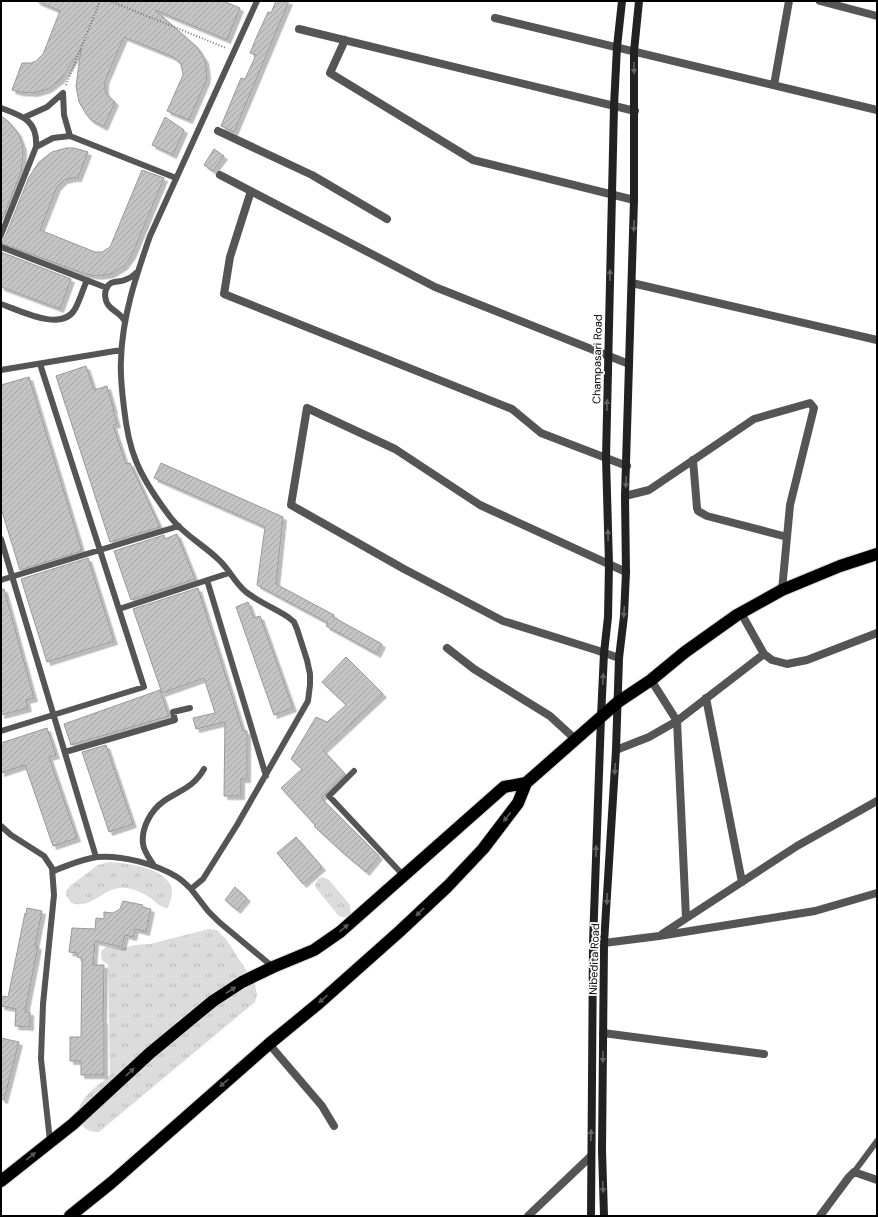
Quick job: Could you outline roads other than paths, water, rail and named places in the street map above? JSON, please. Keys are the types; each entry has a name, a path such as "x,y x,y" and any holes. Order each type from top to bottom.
{"highway":[{"path":"70,1216 362,965 448,886 483,849 518,803 526,783 618,702 651,680 685,652 741,613 782,590 840,566 877,554"},
{"path":"1,1181 73,1124 150,1053 213,1001 242,982 314,950 340,932 504,787 526,783"}],"main road":[{"name":"Champasari Road","path":"601,718 604,652 608,617 609,564 606,458 614,106 617,47 622,1"},
{"path":"618,702 619,658 624,616 626,572 625,496 634,200 634,51 639,1"},
{"name":"Nibedita Road","path":"604,1216 602,1150 604,943 618,702"},
{"name":"Nibedita Road","path":"590,1216 593,943 601,718"}],"street":[{"path":"774,85 789,1"},
{"path":"820,1 877,16"},
{"path":"495,18 877,110"},
{"path":"299,29 635,111"},
{"path":"345,40 330,73 473,160 634,200"},
{"path":"218,130 312,175 388,219"},
{"path":"220,175 436,287 630,364"},
{"path":"251,191 230,257 224,294 512,410 541,433 627,466"},
{"path":"632,283 877,340"},
{"path":"625,496 652,488 754,418 810,403 814,408 791,498 782,590"},
{"path":"619,658 503,621 291,505 307,408 395,449 480,505 626,572"},
{"path":"693,460 698,511 707,516 787,537"},
{"path":"741,613 764,654 772,660 786,664 807,660 877,633"},
{"path":"447,648 474,669 550,716 575,739"},
{"path":"616,750 649,737 677,721 764,654"},
{"path":"651,680 677,721 686,918"},
{"path":"706,698 742,882"},
{"path":"659,936 797,846 877,801"},
{"path":"593,943 659,936 815,911 877,893"},
{"path":"603,1033 764,1054"},
{"path":"269,1044 322,1106 334,1126"},
{"path":"528,1216 590,1157"},
{"path":"820,1216 854,1172 877,1180"}],"lane":[{"path":"191,889 203,879 237,825 308,701 310,674 307,660 294,622 246,592 229,573 220,560 172,519 158,501 142,475 132,450 127,428 121,377 121,350 125,322 137,272 150,236 257,1"},
{"path":"25,117 46,107 63,93 64,115 70,136"},
{"path":"1,108 25,117 35,132 36,147 1,234"},
{"path":"36,147 52,138 70,136 176,178"},
{"path":"1,247 107,288"},
{"path":"125,322 123,317 110,306 106,300 105,297 107,288 112,283 126,280 137,272"},
{"path":"1,304 42,318 55,320 62,319 69,316 75,310 87,280"},
{"path":"1,370 121,350"},
{"path":"1,731 144,687 40,364"},
{"path":"1,580 179,526"},
{"path":"1,539 96,857"},
{"path":"119,609 229,573"},
{"path":"206,580 266,776"},
{"path":"65,752 176,720 173,712 190,708"},
{"path":"154,866 145,852 143,844 146,826 152,812 163,802 192,785 204,769"},
{"path":"354,771 329,796 404,876"},
{"path":"1,826 12,836 44,856 53,871 54,902 42,1026 41,1058 48,1111 50,1141"},
{"path":"53,871 96,857 119,858 138,861 154,866 178,877 191,889 208,911 273,967"},
{"path":"854,1172 877,1141"}]}
